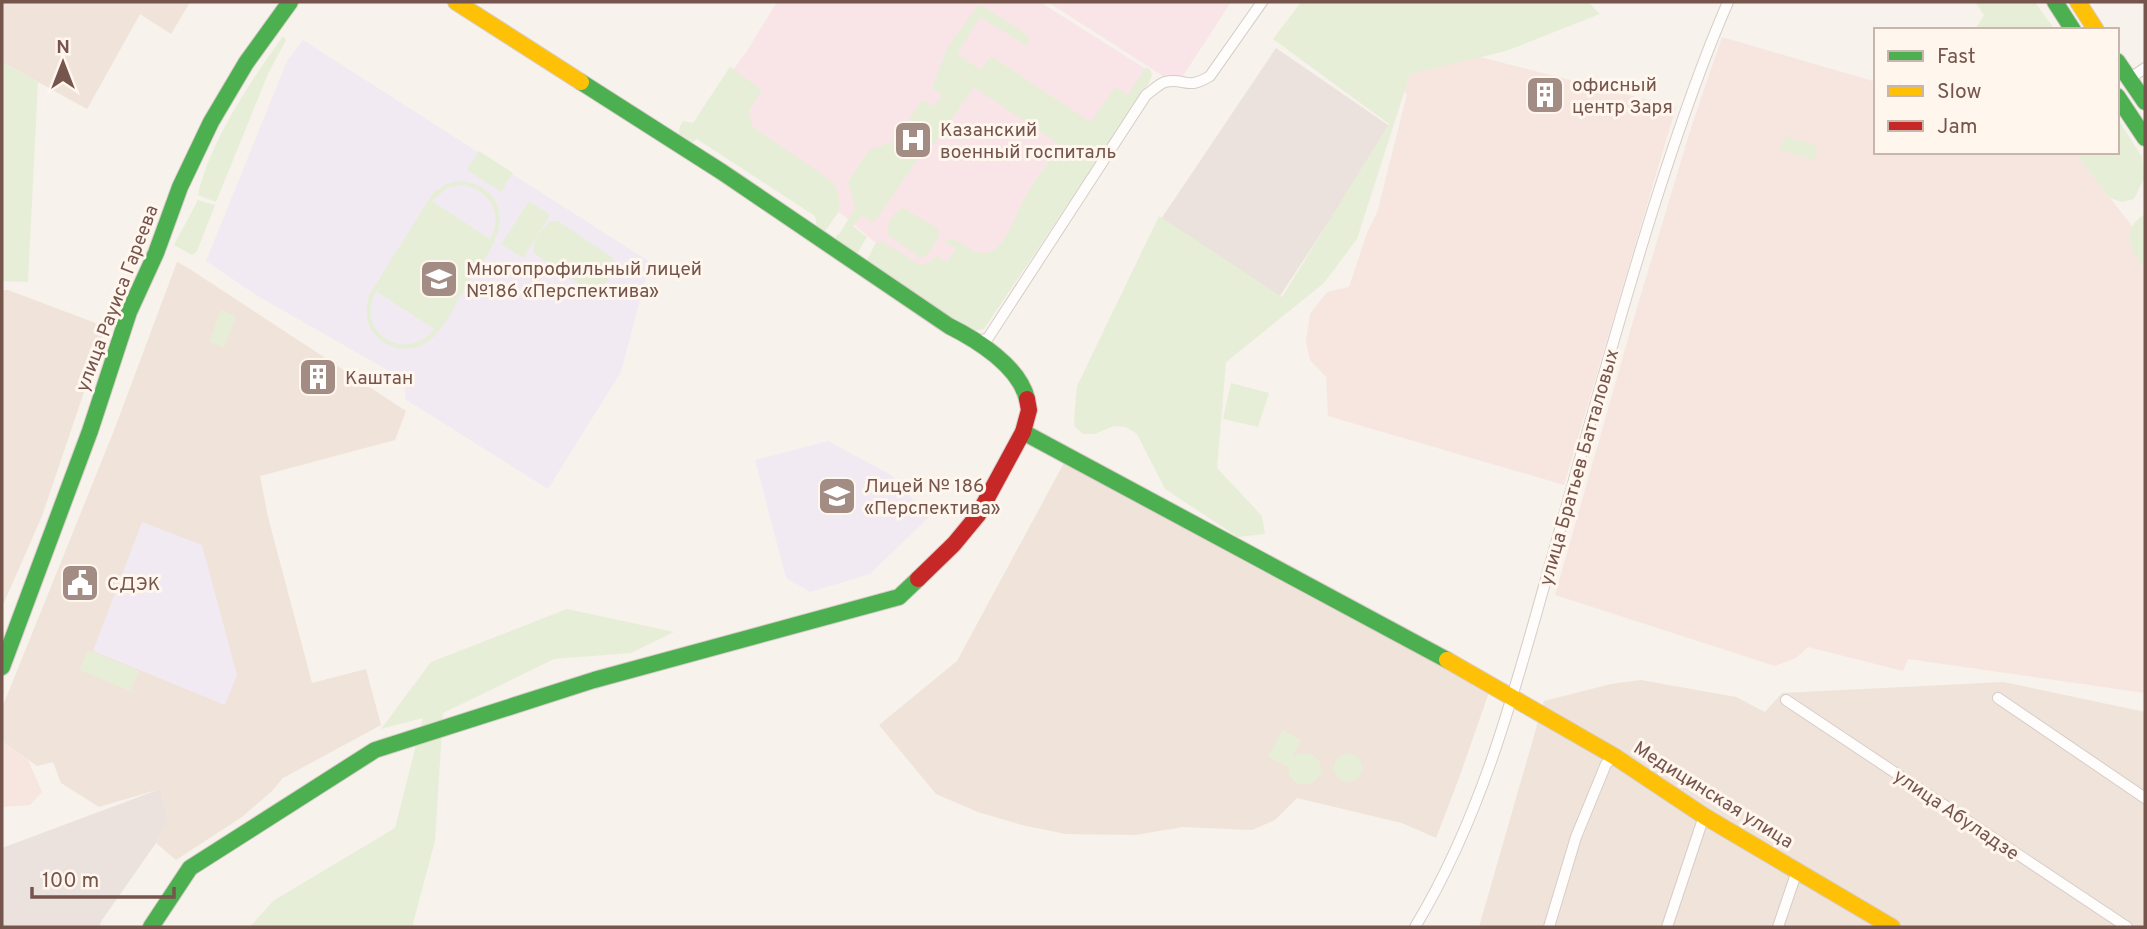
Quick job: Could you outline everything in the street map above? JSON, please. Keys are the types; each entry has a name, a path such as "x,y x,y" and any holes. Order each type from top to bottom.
{"street":[{"path":"151,927 190,868 375,750 594,680 898,597 954,544 978,515 1023,432 1029,410 1024,387 979,341 949,326 722,172 456,2"},
{"path":"979,341 988,338 1146,95 1163,82 1188,85 1210,76 1262,2"},
{"name":"улица Братьев Батталовых","path":"1415,927 1465,830 1514,698 1626,294 1679,126 1728,2"},
{"path":"2054,2 2072,28"},
{"path":"2078,2 2095,28"},
{"name":"улица Рауиса Гареева","path":"2,667 90,431 129,312 156,253 180,187 218,110 284,4"},
{"path":"2119,64 2145,102"},
{"path":"2129,79 2145,68"},
{"path":"2119,99 2145,138"},
{"name":"Медицинская улица","path":"1023,432 1485,680 1614,756 1704,816 1892,927"},
{"path":"1998,698 2145,798"},
{"name":"улица Абуладзе","path":"1786,700 2127,927"},
{"path":"1549,927 1576,837 1606,764 1614,756"},
{"path":"1667,927 1704,816"},
{"path":"1778,927 1797,871"}],"shaded area":[{"path":"2,2 190,2 171,34 140,14 87,109 2,62"},
{"name":"Казанский военный госпиталь","path":"777,2 1040,2 1149,71 972,305 872,240 843,215 808,196 694,122 747,51"},
{"path":"1048,2 1231,2 1177,85"},
{"path":"1722,37 1874,81 1874,154 2076,154 2132,226 2130,244 2145,270 2145,693 1908,659 1903,671 1808,647 1796,658 1775,666 1555,595 1690,131"},
{"name":"Многопрофильный лицей №186 «Перспектива»","path":"303,40 650,262 621,372 548,489 405,399 405,380 256,295 206,261 287,61"},
{"path":"1414,40 1676,107 1564,485 1328,416 1326,377 1310,360 1306,342 1310,314 1327,292 1349,287 1367,233 1378,210 1407,94 1398,85"},
{"path":"1276,48 1391,127 1278,299 1161,219"},
{"path":"177,262 406,411 395,440 260,476 268,517 312,683 366,669 381,725 283,778 242,817 176,860 156,843 168,818 160,789 99,807 61,783 53,762 37,766 2,741 2,708 113,433"},
{"path":"2,290 106,327 42,516 2,607"},
{"name":"Лицей № 186 «Перспектива»","path":"828,441 891,475 929,517 870,574 810,592 786,578 755,460"},
{"path":"1071,450 1494,678 1436,838 1402,823 1297,798 1275,820 1252,830 1183,827 1135,835 1066,834 978,812 936,794 879,725 957,661"},
{"path":"142,522 202,545 237,675 225,705 93,651"},
{"path":"1641,680 1736,697 1765,712 1782,693 2004,682 2145,712 2145,927 1479,927 1544,701 1611,684"},
{"path":"2,741 28,760 42,792 30,805 2,807"},
{"path":"160,789 168,818 156,843 99,927 2,927 2,848"}],"green space":[{"path":"1301,2 1588,2 1600,14 1506,51 1410,74 1357,239 1324,283 1226,362 1217,468 1262,516 1265,534 1238,537 1165,489 1137,434 1126,427 1114,426 1095,434 1083,434 1075,427 1077,386 1159,216 1282,297 1389,124 1273,39"},
{"path":"1975,2 2035,2 2054,28 1976,28 1984,15"},
{"path":"978,5 1029,36 1027,46 980,17 957,54 981,70 991,56 1091,122 1115,87 1128,95 1146,67 1152,75 984,329 972,331 869,265 867,260 875,244 880,241 920,265 931,262 936,256 947,262 956,249 944,241 956,241 983,253 995,249 1001,244 1028,192 1060,145 974,87 935,142 920,156 874,223 862,215 853,226 867,237 858,252 853,253 836,240 836,236 855,208 848,182 869,150 894,141 922,100 934,107 942,95 932,88 947,48"},
{"path":"283,36 286,40 268,74 216,202 198,195 222,133 245,92"},
{"path":"2,62 38,82 28,282 2,281"},
{"path":"730,67 762,90 749,111 753,127 833,182 838,193 840,210 825,231 818,232 815,216 697,139 688,145 681,137 679,131 683,121 693,123"},
{"path":"2119,121 2142,157 2144,178 2134,199 2122,202 2110,198 2076,154 2119,154"},
{"path":"1784,136 1818,146 1814,160 1780,150"},
{"path":"479,151 513,173 501,192 467,170"},
{"path":"461,181 490,193 498,209 498,233 437,334 418,347 392,347 376,336 370,326 367,311 369,295 433,193 446,184","holes":["461,185 479,191 491,204 495,220 490,239 432,201 447,188","376,291 434,329 422,339 410,344 397,344 386,339 377,331 372,319 371,306"]},
{"path":"198,200 215,205 197,251 192,255 174,245"},
{"path":"529,201 550,215 523,258 501,244"},
{"path":"903,208 937,228 939,236 925,257 919,257 887,234 891,219"},
{"path":"2145,214 2145,270 2135,254 2129,234"},
{"path":"551,221 558,221 615,262 608,279 596,292 590,291 535,254 535,241"},
{"path":"221,310 236,316 224,347 209,342"},
{"path":"1231,383 1269,393 1258,427 1223,419"},
{"path":"567,609 674,632 631,653 554,659 443,713 435,841 412,927 250,927 273,901 395,828 423,718 381,729 431,662"},
{"path":"88,650 139,671 130,691 80,670"},
{"path":"1283,730 1301,740 1292,757 1308,754 1320,763 1321,774 1311,784 1297,784 1289,776 1288,765 1287,767 1268,756"},
{"path":"1348,754 1358,758 1362,768 1358,778 1348,782 1338,778 1334,768 1338,758"}],"traffic: fast":[{"path":"2,667 90,431 129,312 156,253 180,187 211,122 246,63 290,2"},
{"path":"2055,2 2072,28"},
{"path":"2119,64 2145,102"},
{"path":"581,82 722,172 996,355 1015,376 1027,399"},
{"path":"2119,99 2145,138"},
{"path":"1023,432 1447,660"},
{"path":"151,927 190,868 375,750 594,680 899,597 918,579"}],"traffic: slow":[{"path":"456,2 581,82"},
{"path":"2078,2 2095,28"},
{"path":"1447,660 1614,756 1704,816 1892,927"}],"traffic: jam":[{"path":"918,579 954,544 978,515 1023,432 1029,410 1027,399"}],"place":[{"name":"офисный центр Заря","path":"1545,95"},
{"name":"Казанский военный госпиталь","path":"913,140"},
{"name":"Многопрофильный лицей №186 «Перспектива»","path":"439,279"},
{"name":"Каштан","path":"318,377"},
{"name":"Лицей № 186 «Перспектива»","path":"837,496"},
{"name":"СДЭК","path":"80,583"}]}
